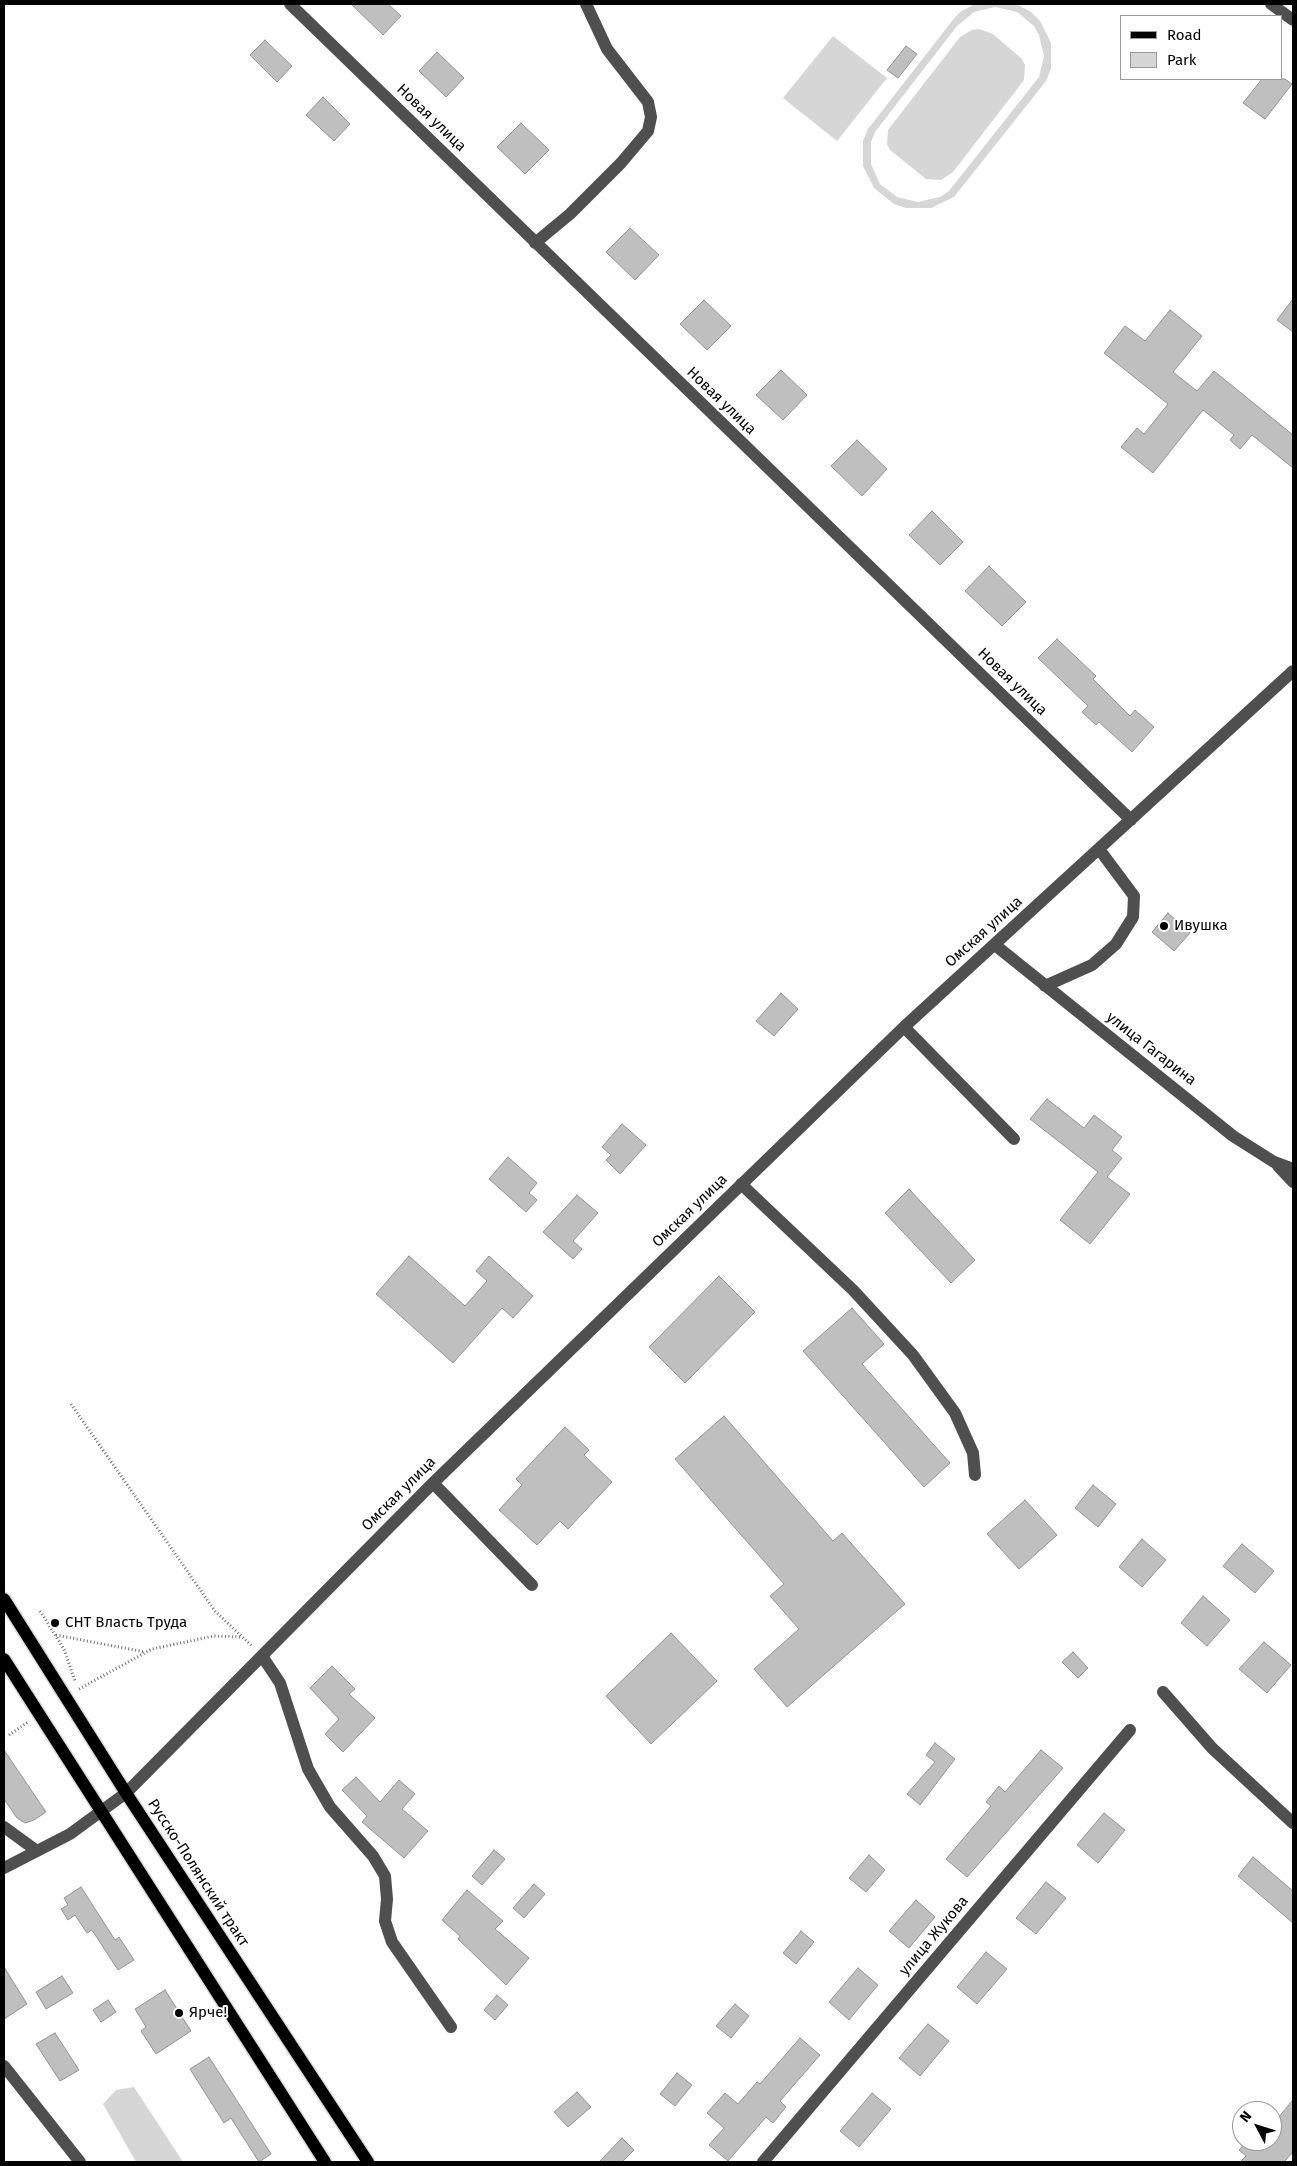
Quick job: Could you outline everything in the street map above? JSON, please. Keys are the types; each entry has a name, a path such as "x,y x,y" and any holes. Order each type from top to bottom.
{"main road":[{"name":"Русско-Полянский тракт","path":"4,1599 126,1793 368,2162"},
{"path":"4,1659 101,1814 325,2162"}],"street":[{"name":"Новая улица","path":"290,4 1131,820"},
{"path":"535,243 570,214 621,163 648,131 652,117 648,102 607,49 586,4"},
{"path":"1272,4 1293,20"},
{"name":"Омская улица","path":"4,1868 70,1834 101,1814 126,1793 433,1483 904,1027 1293,671"},
{"path":"1045,986 1092,964 1116,944 1133,917 1134,896 1100,849"},
{"name":"улица Гагарина","path":"995,945 1233,1136 1274,1162 1293,1169"},
{"path":"904,1027 1014,1139"},
{"path":"1274,1162 1293,1182"},
{"path":"741,1184 853,1290 913,1355 955,1413 972,1453 975,1474"},
{"path":"433,1483 532,1585"},
{"path":"262,1656 280,1683 308,1769 330,1807 372,1856 385,1876 387,1899 385,1921 392,1942 451,2027"},
{"path":"1163,1692 1212,1748 1293,1823"},
{"name":"улица Жукова","path":"763,2162 1130,1730"},
{"path":"4,1827 37,1851"},
{"path":"4,2066 80,2162"}],"path":[{"path":"71,1404 214,1611 262,1656"},
{"path":"40,1611 64,1649 76,1684"},
{"path":"55,1635 146,1653"},
{"path":"79,1690 146,1653 184,1641 214,1636 242,1637"},
{"path":"9,1735 31,1721"}],"green space":[{"path":"975,4 1016,4 1031,12 1040,21 1051,43 1051,69 1046,81 954,197 931,208 906,208 894,204 874,188 863,166 863,141 868,129 960,12","holes":["995,7 1017,12 1034,26 1039,35 1044,56 1039,77 949,191 940,197 918,202 897,197 880,184 871,164 871,142 875,132 957,26 974,12"]},
{"path":"979,29 993,34 1022,59 1025,65 1024,80 953,172 941,180 926,179 890,150 887,144 888,130 960,37 972,30"},
{"path":"833,36 887,78 837,141 783,98"},
{"path":"134,2087 183,2162 136,2162 103,2104 116,2090"}],"building":[{"path":"351,4 388,4 401,16 383,35"},
{"path":"265,40 292,66 277,82 250,55"},
{"path":"906,46 917,54 898,78 887,70"},
{"path":"437,52 464,78 446,97 419,71"},
{"path":"1285,79 1292,84 1265,119 1243,103 1261,80"},
{"path":"323,97 350,124 334,141 306,115"},
{"path":"521,123 549,150 525,174 497,147"},
{"path":"630,228 659,255 635,280 606,252"},
{"path":"1293,299 1293,332 1277,320"},
{"path":"704,300 731,326 707,350 680,324"},
{"path":"1170,310 1202,336 1173,372 1197,391 1214,371 1293,435 1293,468 1252,435 1240,449 1230,440 1234,435 1203,410 1153,473 1121,447 1137,428 1144,434 1168,404 1104,353 1125,326 1145,341"},
{"path":"781,370 807,395 783,420 756,395"},
{"path":"857,440 887,469 862,496 831,466"},
{"path":"932,511 963,542 940,565 909,535"},
{"path":"989,566 1026,602 1002,626 965,591"},
{"path":"1057,639 1096,676 1093,679 1130,716 1135,710 1154,727 1132,752 1099,722 1096,725 1082,712 1088,706 1038,658"},
{"path":"1168,913 1190,933 1174,951 1152,932"},
{"path":"781,993 798,1009 774,1036 756,1021"},
{"path":"1047,1099 1084,1128 1094,1115 1122,1137 1112,1150 1122,1158 1107,1177 1130,1194 1090,1244 1060,1220 1098,1172 1030,1119"},
{"path":"622,1124 646,1145 620,1174 606,1160 611,1155 602,1147"},
{"path":"508,1157 537,1183 529,1193 537,1200 526,1212 489,1179"},
{"path":"909,1189 975,1260 951,1283 885,1213"},
{"path":"577,1195 598,1213 573,1241 582,1249 573,1259 543,1232"},
{"path":"409,1256 465,1306 487,1281 476,1271 489,1256 533,1296 513,1318 502,1308 453,1363 376,1294"},
{"path":"719,1276 755,1312 685,1383 649,1347"},
{"path":"852,1308 884,1344 862,1364 950,1463 924,1487 803,1351"},
{"path":"724,1416 833,1541 842,1533 905,1604 787,1707 754,1669 799,1629 770,1596 784,1584 675,1459"},
{"path":"565,1427 589,1450 584,1455 612,1482 568,1529 560,1521 537,1545 499,1510 522,1485 516,1479"},
{"path":"1093,1485 1116,1504 1098,1527 1075,1508"},
{"path":"1025,1500 1057,1535 1019,1569 987,1534"},
{"path":"1142,1539 1166,1560 1142,1587 1119,1567"},
{"path":"1242,1544 1274,1571 1255,1593 1223,1566"},
{"path":"1203,1596 1230,1620 1207,1646 1181,1623"},
{"path":"671,1633 717,1681 651,1744 606,1696"},
{"path":"1264,1642 1291,1665 1267,1693 1239,1669"},
{"path":"1073,1652 1088,1668 1078,1678 1062,1662"},
{"path":"332,1666 355,1689 349,1694 375,1718 343,1752 325,1734 339,1719 310,1688"},
{"path":"935,1743 955,1759 920,1805 907,1794 935,1762 926,1755"},
{"path":"4,1750 46,1812 34,1820 25,1823 17,1818 4,1799"},
{"path":"1041,1750 1063,1768 967,1877 946,1859 991,1806 986,1802 999,1786 1005,1792"},
{"path":"356,1777 380,1802 399,1780 415,1794 402,1809 428,1831 404,1858 362,1822 367,1816 342,1790"},
{"path":"1104,1813 1125,1830 1098,1863 1077,1845"},
{"path":"494,1850 505,1859 482,1885 472,1876"},
{"path":"869,1855 885,1870 866,1892 849,1878"},
{"path":"1253,1857 1293,1891 1293,1923 1238,1876"},
{"path":"1046,1882 1066,1898 1036,1934 1016,1918"},
{"path":"534,1884 545,1894 524,1918 513,1908"},
{"path":"81,1887 115,1940 119,1937 134,1960 118,1970 92,1930 87,1933 75,1915 68,1920 61,1909 68,1905 64,1898"},
{"path":"467,1890 503,1921 495,1929 529,1958 506,1985 458,1939 460,1936 442,1920"},
{"path":"916,1900 935,1917 909,1948 889,1931"},
{"path":"801,1931 814,1942 796,1964 783,1953"},
{"path":"986,1952 1007,1969 977,2004 957,1987"},
{"path":"4,1967 27,2004 4,2019"},
{"path":"858,1968 878,1985 849,2020 829,2002"},
{"path":"62,1976 73,1993 46,2009 36,1992"},
{"path":"165,1990 191,2031 156,2054 141,2031 146,2027 135,2009"},
{"path":"497,1995 508,2005 495,2020 484,2010"},
{"path":"108,2000 116,2012 101,2022 93,2010"},
{"path":"735,2004 749,2016 731,2038 716,2026"},
{"path":"928,2024 949,2041 920,2076 899,2058"},
{"path":"55,2033 79,2070 60,2081 36,2044"},
{"path":"800,2038 820,2055 780,2101 786,2107 773,2123 766,2117 728,2161 709,2145 724,2128 707,2113 725,2093 738,2104 757,2082 760,2084"},
{"path":"209,2057 271,2154 259,2162 231,2118 224,2123 190,2069"},
{"path":"677,2073 692,2085 675,2106 660,2094"},
{"path":"577,2092 591,2107 568,2127 554,2112"},
{"path":"872,2093 891,2109 859,2147 840,2131"},
{"path":"1293,2100 1293,2152 1284,2162 1240,2162 1246,2156 1240,2151 1282,2151 1282,2113"},
{"path":"622,2138 634,2150 622,2162 599,2162"}],"place":[{"name":"Ивушка","path":"1164,926"},
{"name":"СНТ Власть Труда","path":"55,1623"},
{"name":"Ярче!","path":"179,2013"}]}
